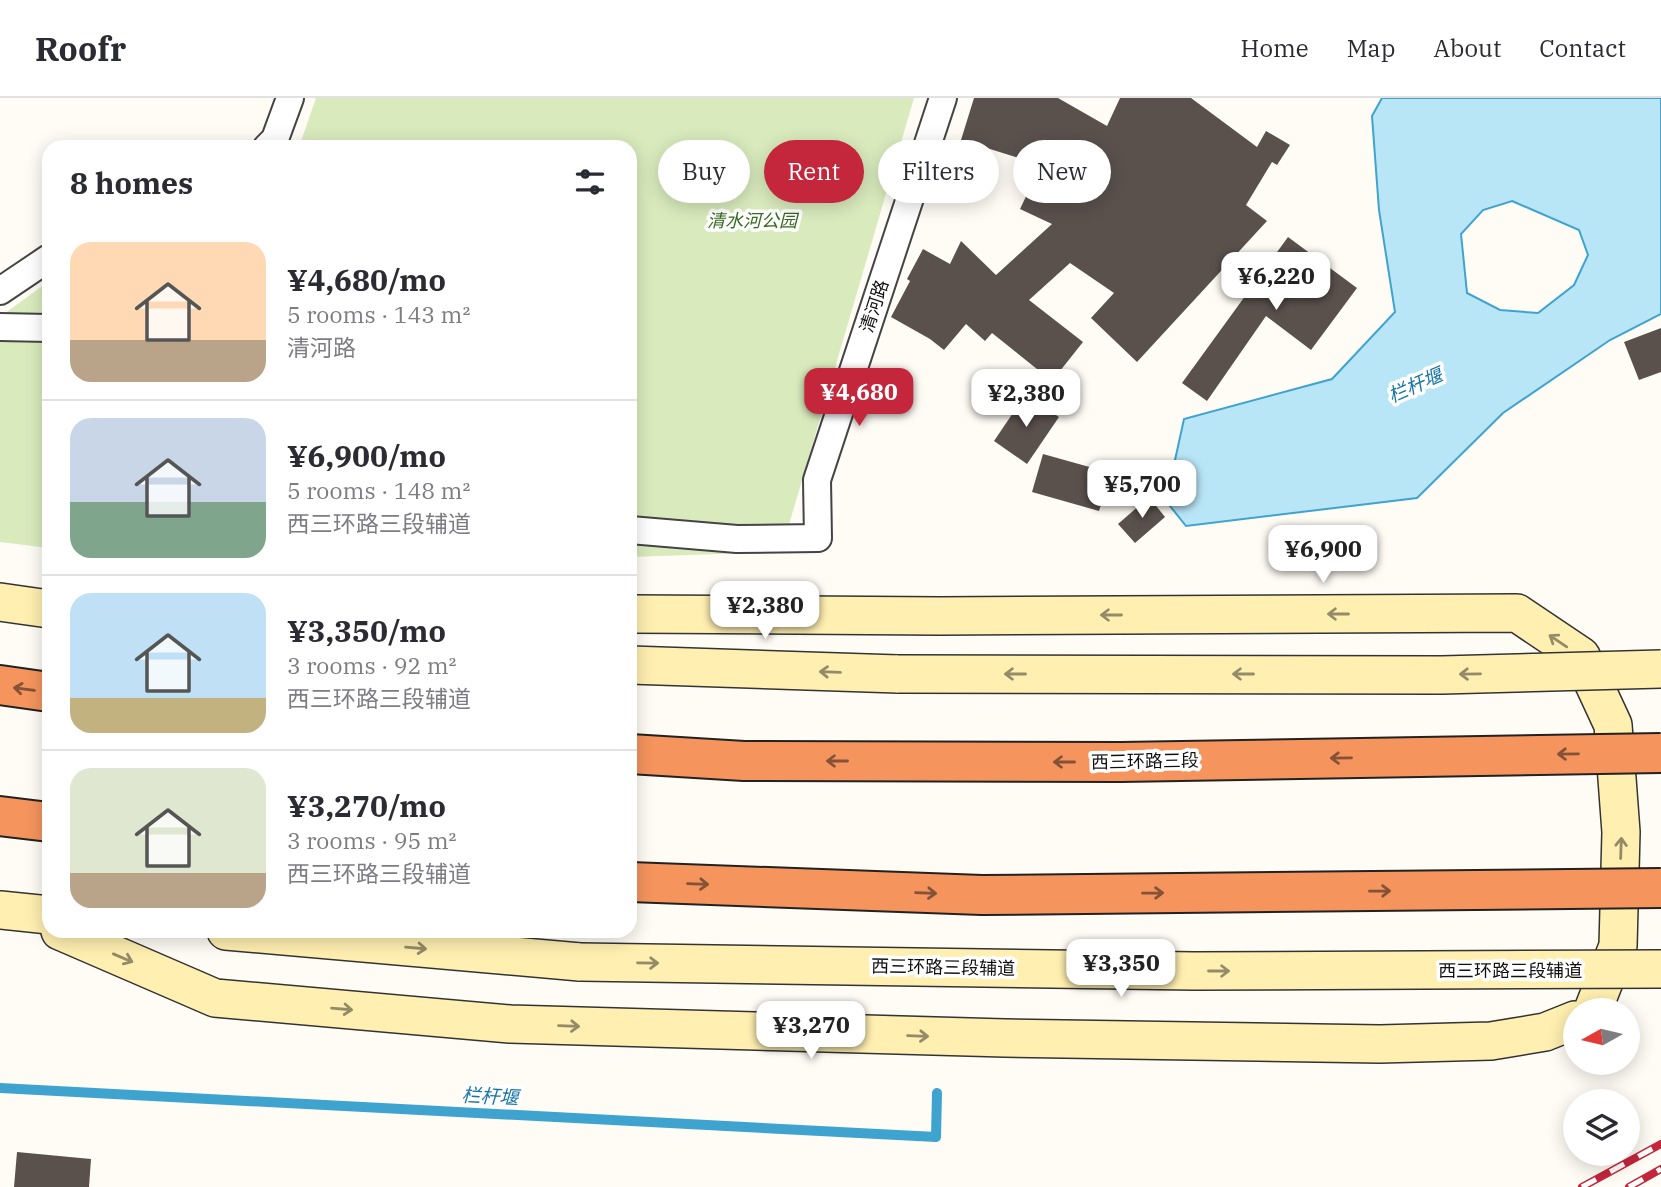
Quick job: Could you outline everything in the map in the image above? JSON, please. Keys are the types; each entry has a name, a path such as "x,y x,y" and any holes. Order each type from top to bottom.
{"highway":[{"path":"0,685 42,691"},
{"name":"西三环路三段","path":"637,754 744,761 1121,762 1661,752"},
{"path":"637,882 982,895 1661,888"}],"main road":[{"path":"0,602 42,608"},
{"path":"637,614 940,616 1517,613 1581,656 1613,725 1621,832 1618,946 1598,998"},
{"path":"637,665 898,674 1443,675 1661,669"},
{"path":"76,938 215,998 510,1024 1018,1038 1380,1044 1491,1041 1545,1032 1563,1025"},
{"name":"西三环路三段辅道","path":"306,938 580,962 1194,971 1661,969"}],"street":[{"path":"274,140 290,98"},
{"name":"清河路","path":"637,531 737,539 818,538 817,480 943,98"},
{"path":"0,291 42,263"},
{"path":"0,327 42,328"}],"green space":[{"name":"清水河公园","path":"316,98 914,98 902,140 878,140 878,203 883,203 781,552 637,557 637,140 301,140"},
{"path":"42,286 42,547 0,542 0,317"}],"water":[{"path":"1382,98 1661,98 1661,314 1610,340 1503,413 1417,498 1186,526 1166,501 1184,419 1332,379 1395,312 1379,210 1372,116","holes":["1512,201 1579,230 1588,255 1574,285 1538,313 1500,310 1467,293 1461,234 1483,210"]}],"building":[{"path":"974,98 1058,98 1107,126 1120,98 1191,98 1257,147 1266,131 1290,145 1277,165 1272,162 1246,205 1267,221 1137,362 1091,318 1114,293 1070,263 1029,300 1083,342 1052,381 992,333 985,341 966,324 944,350 891,317 923,249 950,264 961,241 996,275 1052,224 1020,209 1023,203 1111,203 1111,140 1013,140 1013,156 999,152 999,140 961,140"},
{"path":"1288,237 1357,288 1311,350 1266,316 1207,401 1182,383"},
{"path":"1661,328 1661,372 1639,380 1624,342"},
{"path":"1025,395 1059,417 1027,464 994,441"},
{"path":"1043,454 1111,473 1099,511 1032,492"},
{"path":"1149,497 1165,517 1135,543 1118,524"},
{"path":"17,1152 91,1159 89,1187 14,1187"}],"waterway":[{"name":"栏杆堰","path":"0,1088 936,1137 937,1093"}],"railway":[{"path":"1582,1187 1661,1144"},
{"path":"1629,1187 1661,1169"}]}
